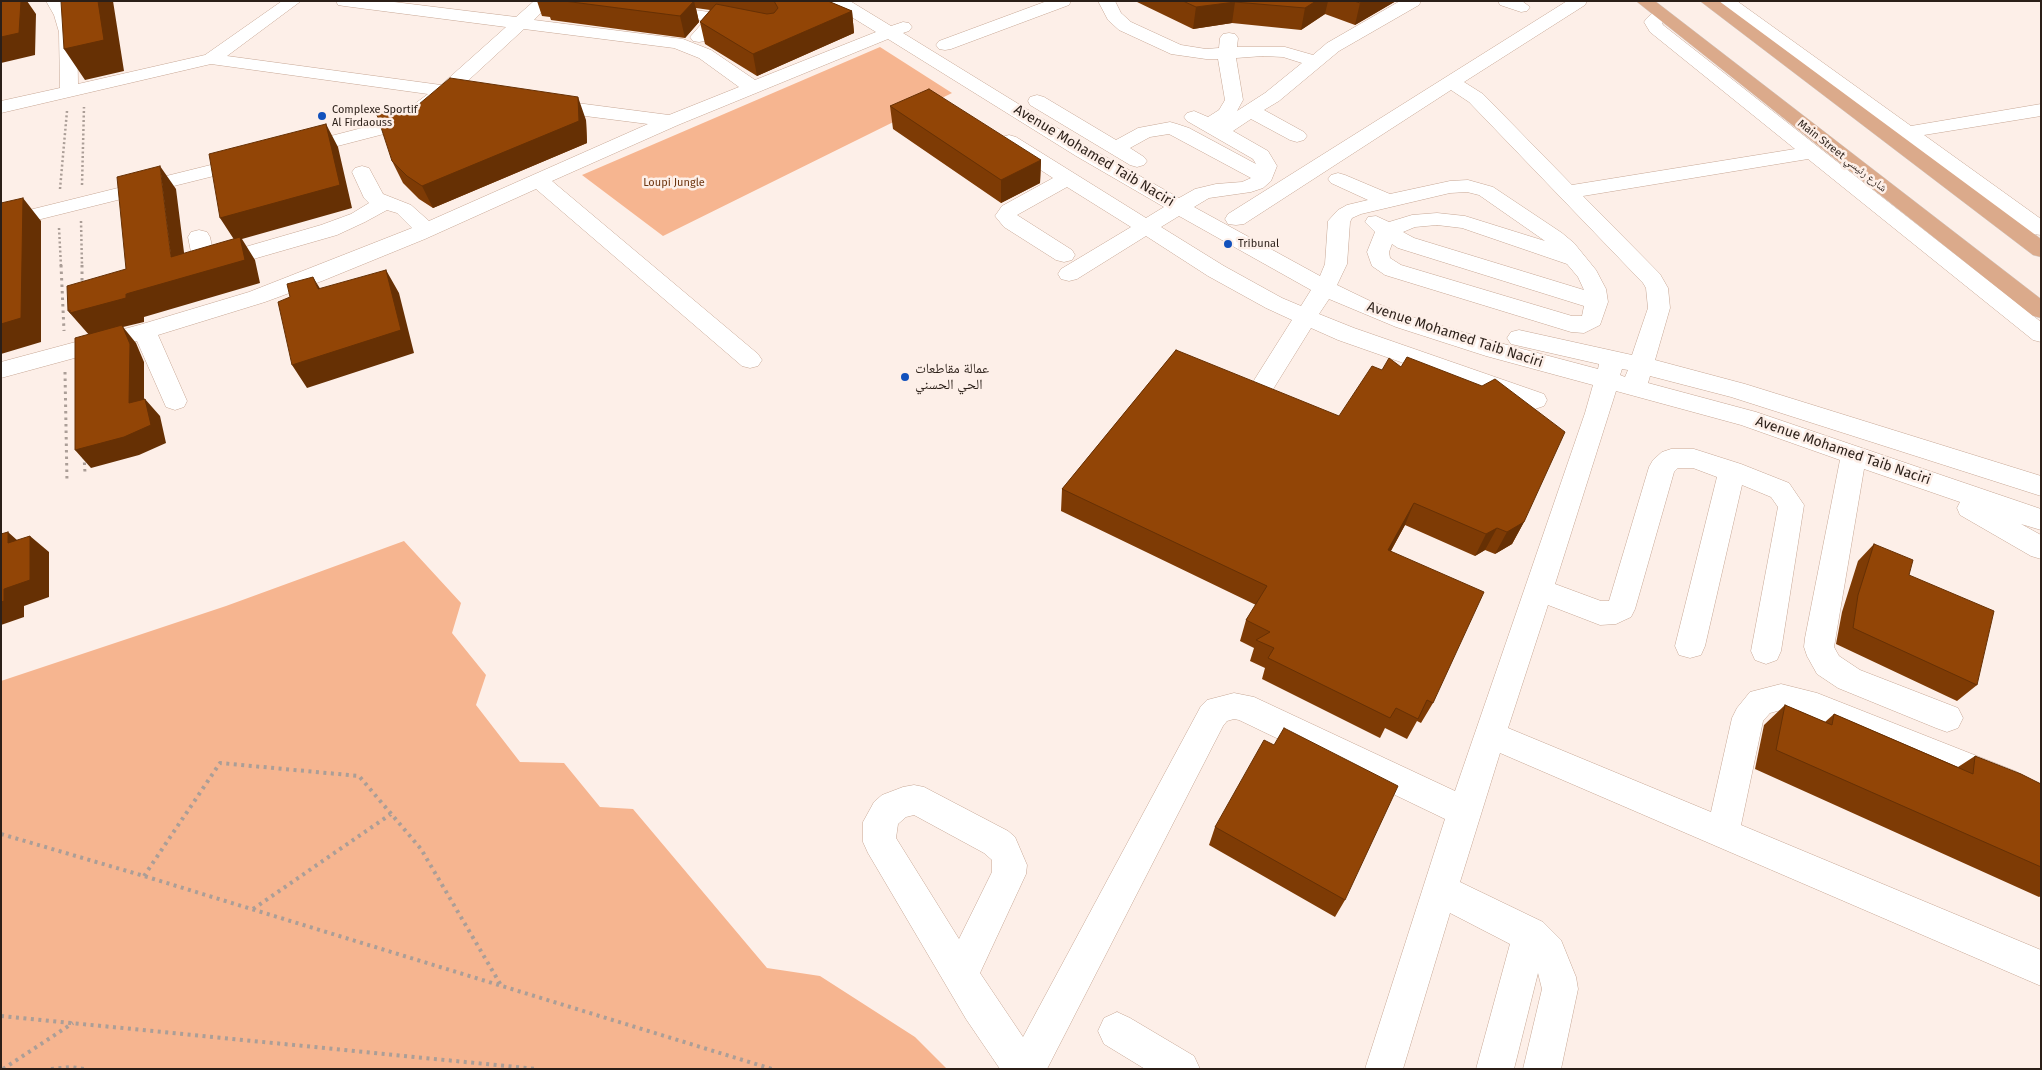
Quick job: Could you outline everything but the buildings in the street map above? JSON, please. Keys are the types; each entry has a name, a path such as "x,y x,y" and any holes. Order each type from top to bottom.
{"main road":[{"name":"Main Street شارع رئيسي","path":"1644,1 2041,311"},
{"path":"1708,1 2041,250"}],"street":[{"path":"75,1 59,8 68,32 77,90"},
{"path":"211,59 293,1"},
{"path":"344,1 677,43 705,54 752,87"},
{"path":"1,223 400,124 445,91 544,1"},
{"name":"Avenue Mohamed Taib Naciri","path":"838,1 945,45 1115,148 1189,202 1299,275 1329,281 1387,298 1448,319 1624,373 1747,418 2041,520"},
{"name":"Avenue Mohamed Taib Naciri","path":"868,1 900,28 1083,152 1189,202 1236,219 1329,281"},
{"path":"945,45 1063,1"},
{"path":"1107,1 1174,30"},
{"path":"1107,1 1110,11 1119,21 1168,47 1196,54 1223,43 1250,53 1285,52 1318,59"},
{"path":"1207,124 1253,104 1318,59 1413,1"},
{"path":"1236,219 1579,1"},
{"path":"1726,1 2041,229"},
{"path":"647,8 735,22"},
{"path":"1661,15 1653,22 1656,28 2041,334"},
{"path":"689,47 716,18"},
{"path":"1,370 145,331 426,230 671,121 900,28"},
{"path":"1207,124 1226,114 1233,105 1234,95 1223,43"},
{"path":"1,107 211,59 494,98"},
{"path":"1384,1069 1464,812 1539,590 1624,373 1658,313 1659,298 1657,288 1644,269 1476,98 1451,82"},
{"path":"533,103 671,121"},
{"path":"1253,104 1297,136"},
{"path":"1907,132 2041,110"},
{"path":"1068,178 1009,210 1006,216 1066,265 1146,227 1209,191 1251,186 1264,177 1267,166 1261,155 1207,124"},
{"path":"1115,148 1145,132 1170,128 1182,132 1264,177"},
{"path":"992,131 1216,271 1274,303 1305,318 1346,334 1535,400"},
{"path":"1568,192 1811,152"},
{"path":"362,172 374,198 404,209 426,230"},
{"path":"1338,179 1388,201"},
{"path":"538,180 750,360"},
{"path":"1258,393 1329,281 1337,256 1339,222 1344,214 1354,209 1450,186 1477,188 1493,195 1542,228 1566,248 1575,259 1592,282 1596,302 1592,320 1584,325 1571,324 1393,270 1383,264 1378,257 1381,240 1387,231 1412,221 1437,219 1456,220 1575,259"},
{"path":"199,237 203,259 207,263 242,260 329,230 358,218 384,203"},
{"path":"1354,209 1406,243 1596,302"},
{"path":"1274,303 1299,275"},
{"path":"145,331 174,401"},
{"name":"Avenue Mohamed Taib Naciri","path":"1624,373 1754,395 2041,486"},
{"path":"1854,454 1820,638 1819,647 1822,656 1828,665 1849,679 1947,718"},
{"path":"1539,590 1600,613 1616,612 1624,604 1662,467 1671,459 1686,457 1770,485 1780,490 1791,505 1766,651"},
{"path":"1690,646 1732,471"},
{"path":"1932,482 1978,513 2041,548"},
{"path":"1723,832 1748,718 1761,701 1781,697 1806,702 2004,781 2041,802"},
{"path":"960,975 1009,874 1010,864 1007,855 996,842 924,802 914,800 903,802 894,806 880,822 880,842 960,975 1000,1038 1025,1069 1212,716 1218,710 1225,707 1243,707 1464,812"},
{"path":"1491,735 2041,968"},
{"path":"1440,890 1530,935 1548,954 1558,977 1560,990 1542,1069"},
{"path":"1495,1069 1530,935"},
{"path":"1117,1032 1181,1069"}],"path":[{"path":"77,90 82,290"},
{"path":"65,352 67,482"},
{"path":"84,454 85,473"},
{"path":"144,876 220,763 359,776 421,849 502,987"},
{"path":"253,909 392,814"},
{"path":"1,834 253,909 772,1069"},
{"path":"1,1016 536,1069"},
{"path":"3,1069 73,1023"},
{"path":"51,1069 71,1067 84,1069"}],"green space":[{"name":"Loupi Jungle","path":"880,47 952,93 663,236 582,175"},
{"path":"404,541 461,603 452,633 486,675 476,705 520,762 564,763 600,807 633,809 767,968 820,976 915,1037 947,1069 1,1069 1,681 226,606"}],"place":[{"name":"Complexe Sportif Al Firdaouss","path":"322,116"},
{"name":"Tribunal","path":"1228,244"},
{"name":"عمالة مقاطعات الحي الحسني","path":"905,377"}]}
